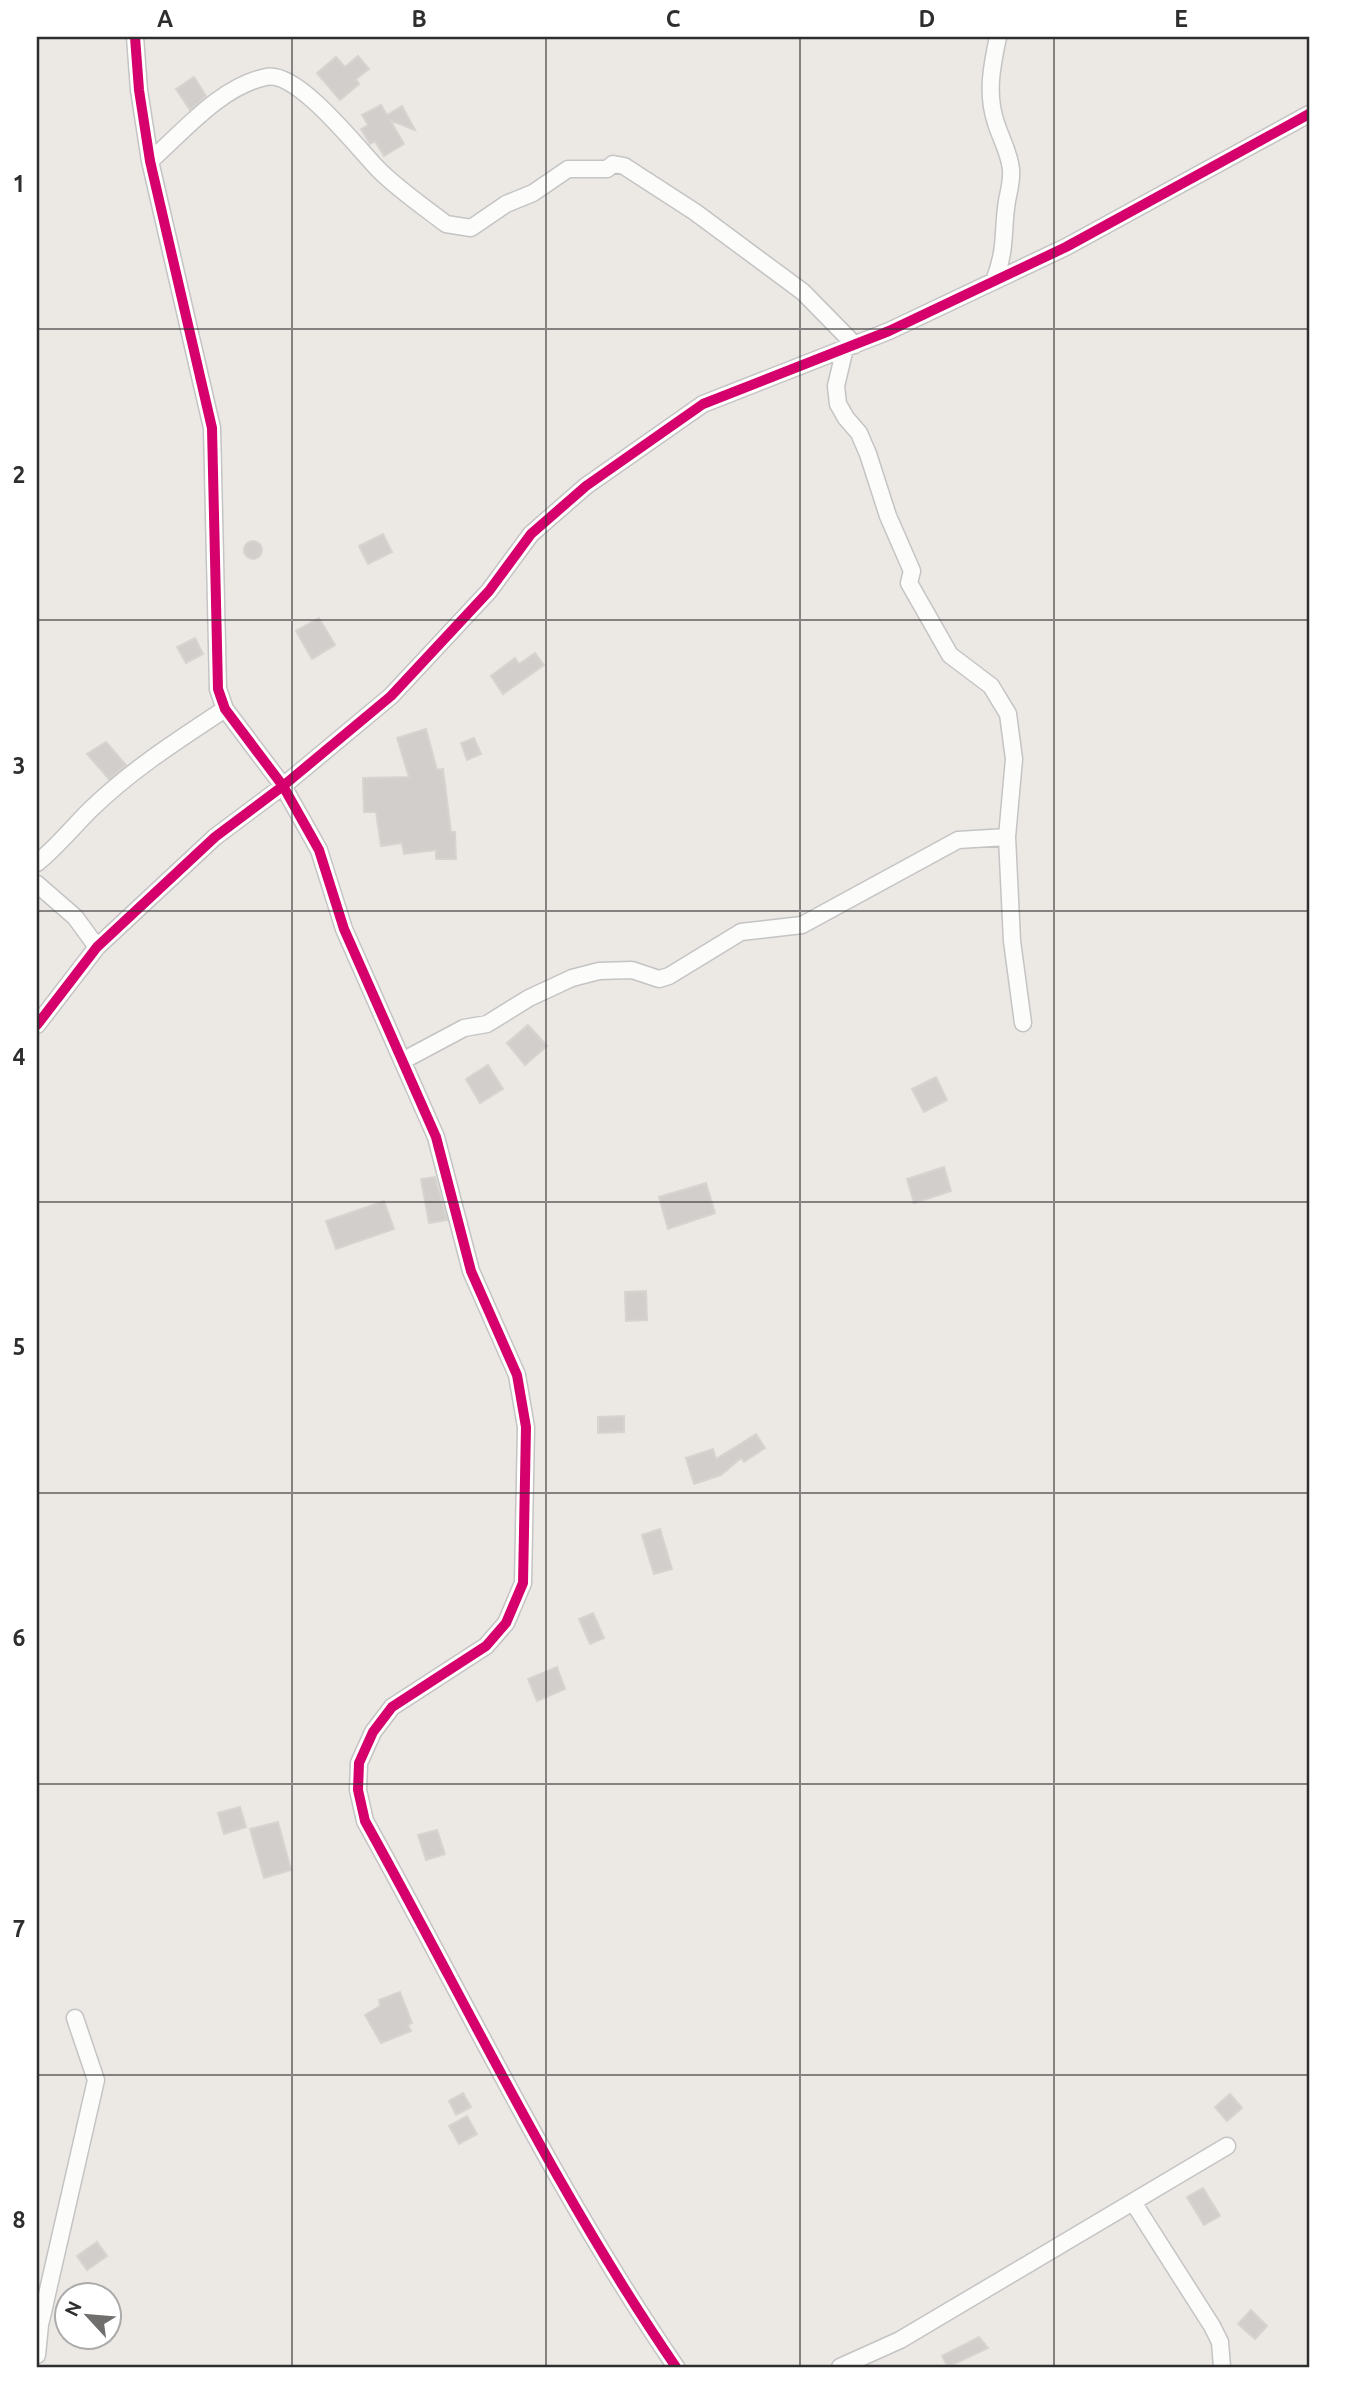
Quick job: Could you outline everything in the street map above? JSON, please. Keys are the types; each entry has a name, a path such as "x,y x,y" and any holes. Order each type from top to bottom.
{"street":[{"path":"135,37 139,90 150,161 212,428 218,689 225,709 283,786 319,850 344,929 436,1137 471,1271 517,1376 526,1427 523,1583 506,1623 486,1646 392,1707 373,1732 359,1763 358,1790 365,1821 531,2133 642,2318 676,2367"},
{"path":"995,281 1004,248 1011,178 1008,151 990,100 991,70 998,37"},
{"path":"150,161 228,94 270,76 283,78 305,95 337,124 381,172 446,224 459,228 471,228 506,204 533,193 568,169 607,169 613,164 624,166 695,212 803,292 850,347"},
{"path":"37,1025 97,947 215,837 283,786 391,696 489,591 531,534 586,486 703,404 850,347 995,281 1066,247 1309,114"},
{"path":"850,347 836,386 838,404 859,433 868,454 888,516 912,571 909,583 950,654 990,686 1008,714 1014,759 1007,837 1012,941 1023,1023"},
{"path":"37,863 58,847 90,810 142,765 225,709"},
{"path":"404,1060 464,1028 487,1024 529,998 572,978 599,971 621,970 632,970 659,979 669,976 741,932 802,925 958,840 1007,837"},
{"path":"37,884 75,917 97,947"},
{"path":"37,2355 40,2325 96,2080 75,2018"},
{"path":"840,2367 900,2340 1227,2146"},
{"path":"1133,2202 1212,2326 1220,2343 1222,2367"}],"building":[{"path":"358,56 369,69 356,79 359,84 340,100 317,73 336,57 345,67"},
{"path":"194,77 206,96 190,110 176,89"},
{"path":"381,105 387,115 402,106 415,130 390,120 404,144 384,156 375,141 370,144 361,129 368,125 362,115"},
{"path":"383,534 392,552 368,564 359,546"},
{"path":"253,541 259,544 262,550 259,556 253,559 247,556 244,550 247,544"},
{"path":"319,618 335,645 312,659 296,631"},
{"path":"195,638 203,654 186,663 177,647"},
{"path":"535,653 544,665 503,694 491,676 515,658 519,664"},
{"path":"426,729 437,770 443,769 451,832 455,832 456,859 436,859 436,850 404,854 402,843 381,846 376,812 364,812 363,778 409,777 397,738"},
{"path":"474,738 481,754 467,760 461,743"},
{"path":"106,742 126,765 109,779 87,754"},
{"path":"528,1025 547,1046 525,1065 507,1043"},
{"path":"488,1065 503,1089 480,1103 466,1079"},
{"path":"936,1077 947,1100 924,1112 912,1089"},
{"path":"944,1167 951,1191 914,1203 907,1179"},
{"path":"435,1177 447,1220 429,1223 421,1179"},
{"path":"706,1183 715,1213 668,1229 659,1197"},
{"path":"384,1201 394,1229 336,1249 326,1221"},
{"path":"646,1291 647,1320 626,1321 625,1292"},
{"path":"624,1416 624,1432 598,1433 598,1417"},
{"path":"756,1434 765,1448 744,1462 741,1458 721,1475 694,1484 686,1458 713,1449 716,1459"},
{"path":"660,1529 672,1569 654,1574 642,1535"},
{"path":"593,1613 604,1638 590,1644 579,1619"},
{"path":"557,1667 565,1689 537,1701 528,1679"},
{"path":"240,1807 246,1827 224,1834 218,1813"},
{"path":"278,1822 291,1870 264,1878 250,1829"},
{"path":"437,1830 445,1854 426,1860 418,1835"},
{"path":"400,1992 412,2023 408,2025 411,2031 381,2043 365,2015 380,2006 379,2000"},
{"path":"463,2093 471,2107 456,2115 449,2101"},
{"path":"1230,2094 1242,2108 1227,2121 1215,2107"},
{"path":"467,2116 477,2134 459,2144 449,2126"},
{"path":"1203,2188 1220,2216 1204,2225 1187,2197"},
{"path":"97,2242 107,2256 87,2270 77,2256"},
{"path":"1251,2310 1267,2326 1255,2339 1238,2324"},
{"path":"979,2337 988,2348 948,2367 942,2356"}],"cycle path":[{"path":"135,37 139,90 150,161 212,428 218,689 225,709 283,786 319,850 344,929 436,1137 471,1271 517,1375 526,1427 523,1583 506,1623 486,1646 392,1707 373,1732 359,1763 358,1790 365,1821 552,2166 676,2367"},
{"path":"37,1025 97,947 215,837 283,786 391,696 489,591 531,534 586,486 703,404 889,331 1066,247 1309,114"}]}
